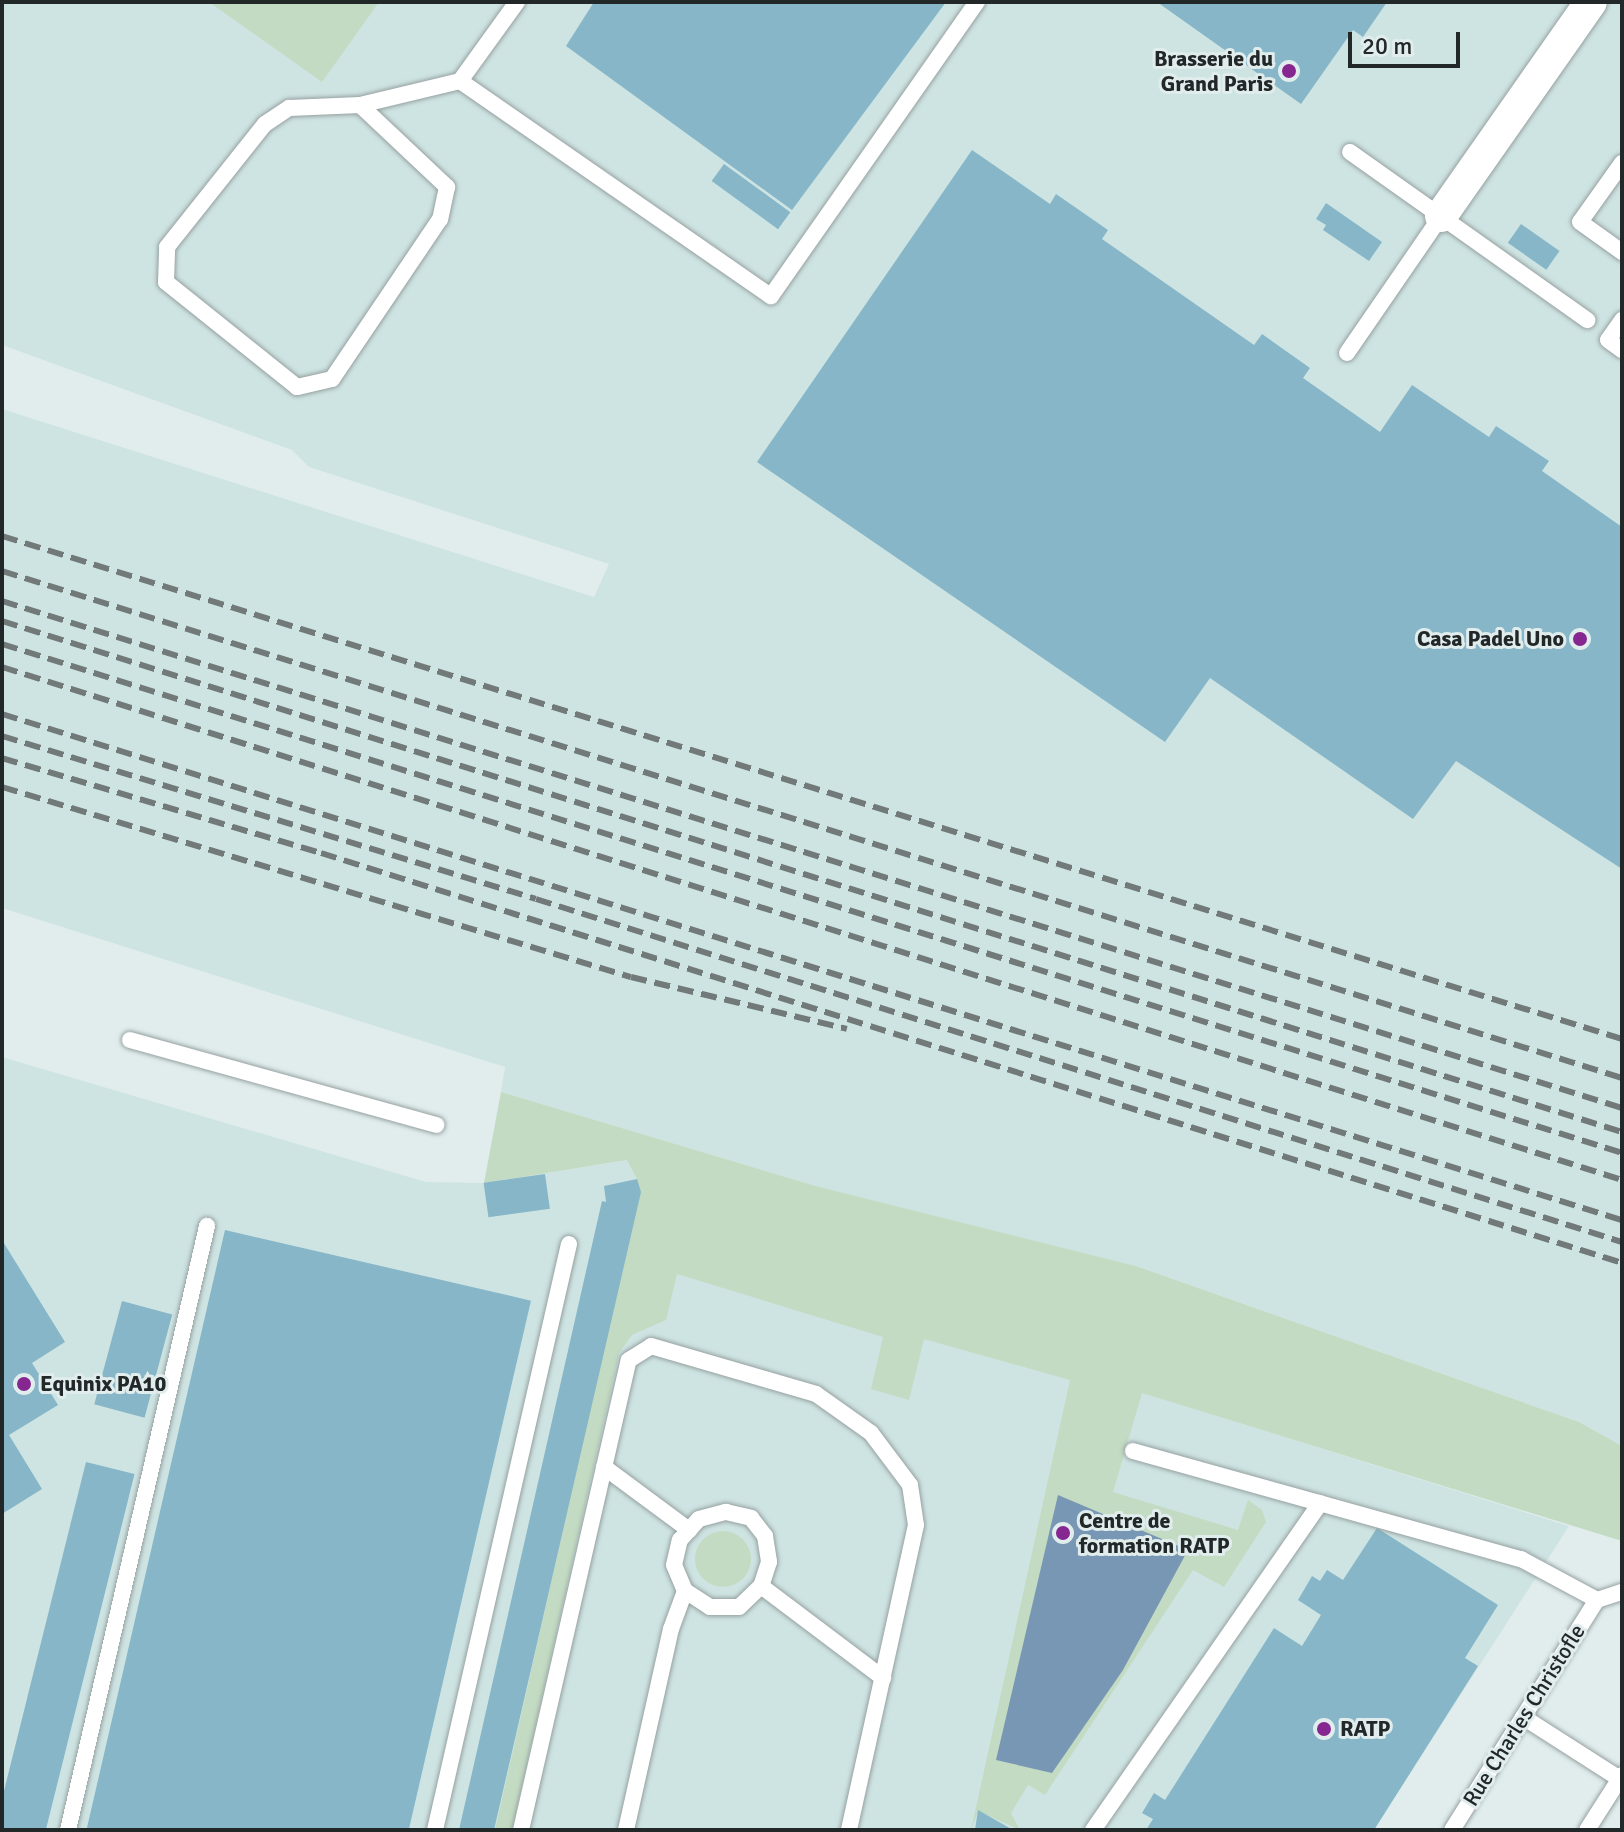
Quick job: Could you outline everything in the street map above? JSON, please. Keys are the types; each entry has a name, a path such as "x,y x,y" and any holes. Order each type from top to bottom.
{"street":[{"path":"1441,216 1591,2"}],"lane":[{"path":"360,105 447,187 440,219 332,379 297,387 166,282 167,247 265,124 289,108 360,105 460,81 517,2"},
{"path":"460,81 771,296 977,2"},
{"path":"1350,152 1587,320"},
{"path":"1622,163 1580,222 1622,252"},
{"path":"1347,353 1441,216"},
{"path":"1622,320 1608,340 1622,350"},
{"path":"130,1040 436,1125"},
{"path":"68,1830 207,1226"},
{"path":"435,1830 569,1244"},
{"path":"521,1830 629,1360 651,1346 816,1394 871,1433 910,1485 916,1525 849,1830"},
{"path":"1133,1451 1521,1559 1597,1600 1622,1592"},
{"path":"604,1467 689,1530"},
{"path":"1093,1830 1320,1503"},
{"path":"726,1512 751,1518 765,1536 769,1562 761,1586 739,1607 710,1607 685,1591 674,1565 680,1540 699,1519 726,1512"},
{"path":"761,1586 883,1678"},
{"path":"626,1830 671,1629 685,1591"},
{"name":"Rue Charles Christofle","path":"1452,1830 1597,1600"},
{"path":"1523,1717 1621,1777 1587,1830"}],"shaded area":[{"path":"2,2 1622,2 1622,1446 1579,1422 1136,1266 816,1186 501,1092 505,1067 2,908 2,409 594,597 609,564 309,467 292,450 2,345"},
{"path":"2,1057 426,1182 484,1183 628,1160 637,1179 1141,1392 1569,1526 1374,1830 2,1830"}],"green space":[{"path":"209,2 379,2 322,82"},
{"path":"501,1092 816,1186 1136,1266 1579,1422 1622,1446 1622,1541 1142,1393 1113,1492 1238,1530 1248,1500 1262,1510 1266,1522 1224,1587 1193,1570 1045,1795 1028,1785 1011,1813 1020,1830 978,1811 971,1830 1070,1380 924,1339 909,1400 871,1389 883,1337 677,1274 666,1320 632,1335 619,1353 512,1830 495,1830 627,1248 637,1179 627,1160 484,1183"},
{"path":"723,1531 743,1539 751,1559 743,1579 723,1587 703,1579 695,1559 703,1539"}],"water":[{"path":"1058,1495 1188,1550 1123,1670 1052,1773 996,1760"}],"building":[{"path":"594,2 946,2 792,210 566,46"},
{"name":"Brasserie du Grand Paris","path":"1157,2 1387,2 1363,37 1353,30 1301,104"},
{"path":"972,150 1050,204 1056,194 1108,230 1102,239 1254,345 1262,334 1310,368 1303,378 1380,432 1412,385 1489,437 1496,426 1549,461 1542,471 1622,527 1622,869 1456,761 1413,819 1210,678 1165,742 757,462"},
{"path":"724,164 790,212 778,229 712,181"},
{"path":"1326,203 1382,242 1369,261 1323,230 1326,225 1316,219"},
{"path":"1521,224 1560,251 1546,270 1508,243"},
{"path":"545,1174 550,1209 488,1217 484,1183"},
{"path":"637,1179 641,1192 494,1830 459,1830 602,1201 606,1202 604,1186"},
{"path":"225,1230 531,1301 409,1830 86,1830"},
{"name":"Equinix PA10","path":"2,1240 65,1342 32,1363 58,1405 9,1435 42,1489 2,1514"},
{"path":"122,1301 172,1314 145,1418 94,1404"},
{"path":"86,1462 135,1474 46,1830 2,1830 2,1799"},
{"name":"RATP","path":"1377,1528 1498,1605 1465,1658 1478,1666 1374,1830 1146,1830 1153,1819 1142,1813 1154,1793 1165,1800 1274,1628 1302,1646 1321,1615 1298,1600 1312,1576 1320,1581 1327,1570 1343,1580"},
{"path":"978,1810 1013,1830 975,1830"}],"railway":[{"path":"2,536 1622,1039"},
{"path":"2,571 1622,1078"},
{"path":"2,601 1622,1108"},
{"path":"2,621 1622,1132"},
{"path":"2,644 1622,1153"},
{"path":"2,667 1622,1180"},
{"path":"2,714 1622,1220"},
{"path":"2,736 536,899 1622,1242"},
{"path":"2,758 321,853 1622,1263"},
{"path":"2,787 631,977 847,1029"}],"place":[{"name":"Brasserie du Grand Paris","path":"1289,71"},
{"name":"Casa Padel Uno","path":"1580,639"},
{"name":"Equinix PA10","path":"24,1384"},
{"name":"Centre de formation RATP","path":"1063,1533"},
{"name":"RATP","path":"1324,1729"}]}
